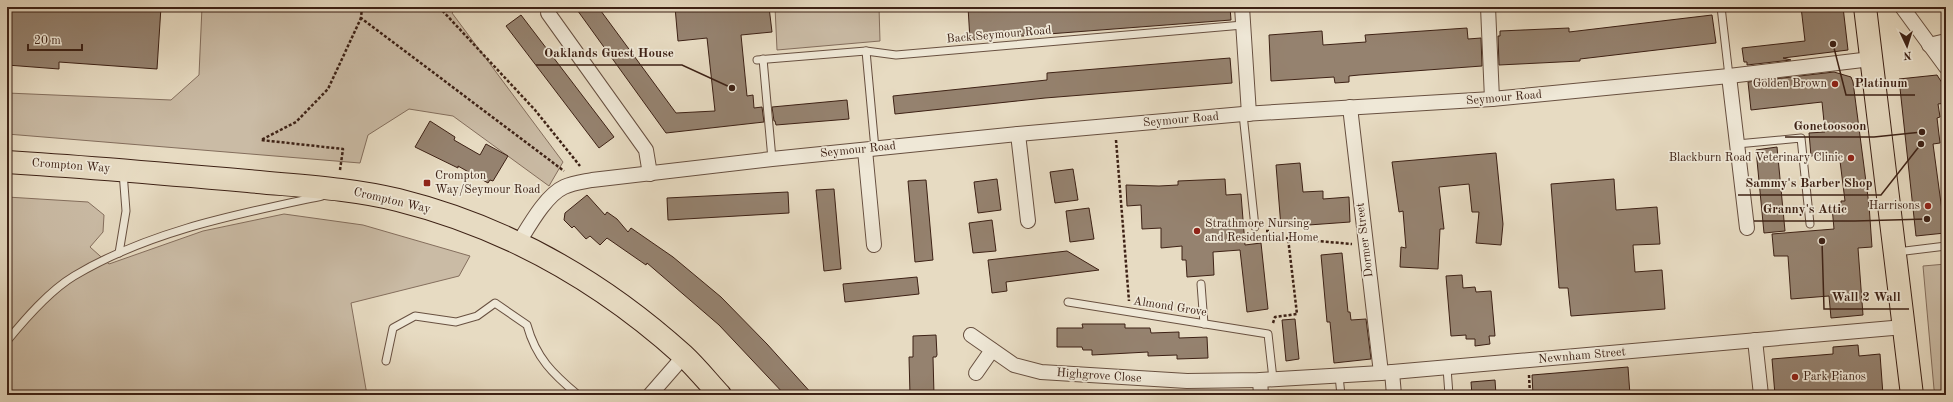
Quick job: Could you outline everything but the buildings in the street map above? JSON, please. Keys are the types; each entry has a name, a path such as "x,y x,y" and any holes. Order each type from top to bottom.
{"highway":[{"path":"1865,7 1912,395"},
{"name":"Crompton Way","path":"7,162 123,170 344,190 398,200 447,214 519,242 578,274 616,301 684,356 720,395"}],"street":[{"path":"1242,7 1246,114"},
{"path":"1488,7 1492,99"},
{"path":"1902,7 1946,67"},
{"path":"548,13 646,150 650,174"},
{"path":"1929,45 1946,41"},
{"name":"Seymour Road","path":"519,242 532,221 555,192 572,184 592,180 772,159 1018,134 1246,114 1492,99 1730,76 1871,59"},
{"path":"1730,76 1747,228"},
{"name":"Dormer Street","path":"1350,107 1366,245 1387,372 1394,395"},
{"path":"1018,134 1028,221"},
{"path":"870,150 874,245"},
{"name":"Newnham Street","path":"1266,380 1447,368 1904,327"},
{"name":"Highgrove Close","path":"971,335 1014,365 1041,372 1187,382 1266,380"},
{"path":"1755,340 1761,395"},
{"path":"976,373 992,350"},
{"path":"650,395 684,356"},
{"path":"1261,395 1266,380"}],"lane":[{"path":"1721,7 1730,76"},
{"name":"Back Seymour Road","path":"772,159 760,60 866,51 896,55 1243,25"},
{"path":"866,51 870,150"},
{"path":"1246,114 1255,227"},
{"path":"1737,144 1801,138 1810,224"},
{"path":"119,253 126,211 123,170"},
{"path":"7,341 29,313 73,276 119,253 165,235 236,214 344,190"},
{"path":"1895,252 1946,246"},
{"path":"1201,284 1204,324"},
{"name":"Almond Grove","path":"1068,302 1268,334"},
{"path":"386,361 393,328 415,316 456,322 477,316 495,304 527,325 531,340 551,372 578,395"},
{"path":"1266,380 1268,334"},
{"path":"1447,368 1449,395"},
{"path":"1339,376 1341,395"}],"path":[{"path":"344,190 343,149 261,140 296,122 328,89 361,18 362,7"},
{"path":"439,7 535,110 592,180"},
{"path":"361,18 564,170 572,184"},
{"path":"1114,126 1130,311"},
{"path":"1255,227 1265,231 1270,231 1271,237 1366,245"},
{"path":"1268,334 1275,317 1297,314 1288,238"},
{"path":"1527,361 1530,395"}],"shaded area":[{"path":"202,7 458,7 452,13 563,162 549,186 453,116 409,109 368,135 360,163 7,134 7,93 171,100 199,75"},
{"path":"775,7 879,7 880,41 777,50"},
{"path":"7,197 88,202 104,215 103,232 90,247 109,264 203,231 284,214 363,225 470,256 459,276 351,303 367,395 7,395"},
{"path":"1946,264 1946,395 1936,395 1934,389 1923,266"}],"place":[{"name":"Platinum","path":"1833,44"},
{"name":"Golden Brown","path":"1835,84"},
{"name":"Oaklands Guest House","path":"732,88"},
{"name":"Gonetoosoon","path":"1922,132"},
{"name":"Sammy's Barber Shop","path":"1921,144"},
{"name":"Blackburn Road Veterinary Clinic","path":"1851,158"},
{"name":"Crompton Way/Seymour Road","path":"427,183"},
{"name":"Harrisons","path":"1928,206"},
{"name":"Granny's Attic","path":"1927,219"},
{"name":"Strathmore Nursing and Residential Home","path":"1197,231"},
{"name":"Wall 2 Wall","path":"1822,241"},
{"name":"Park Pianos","path":"1795,377"}]}
